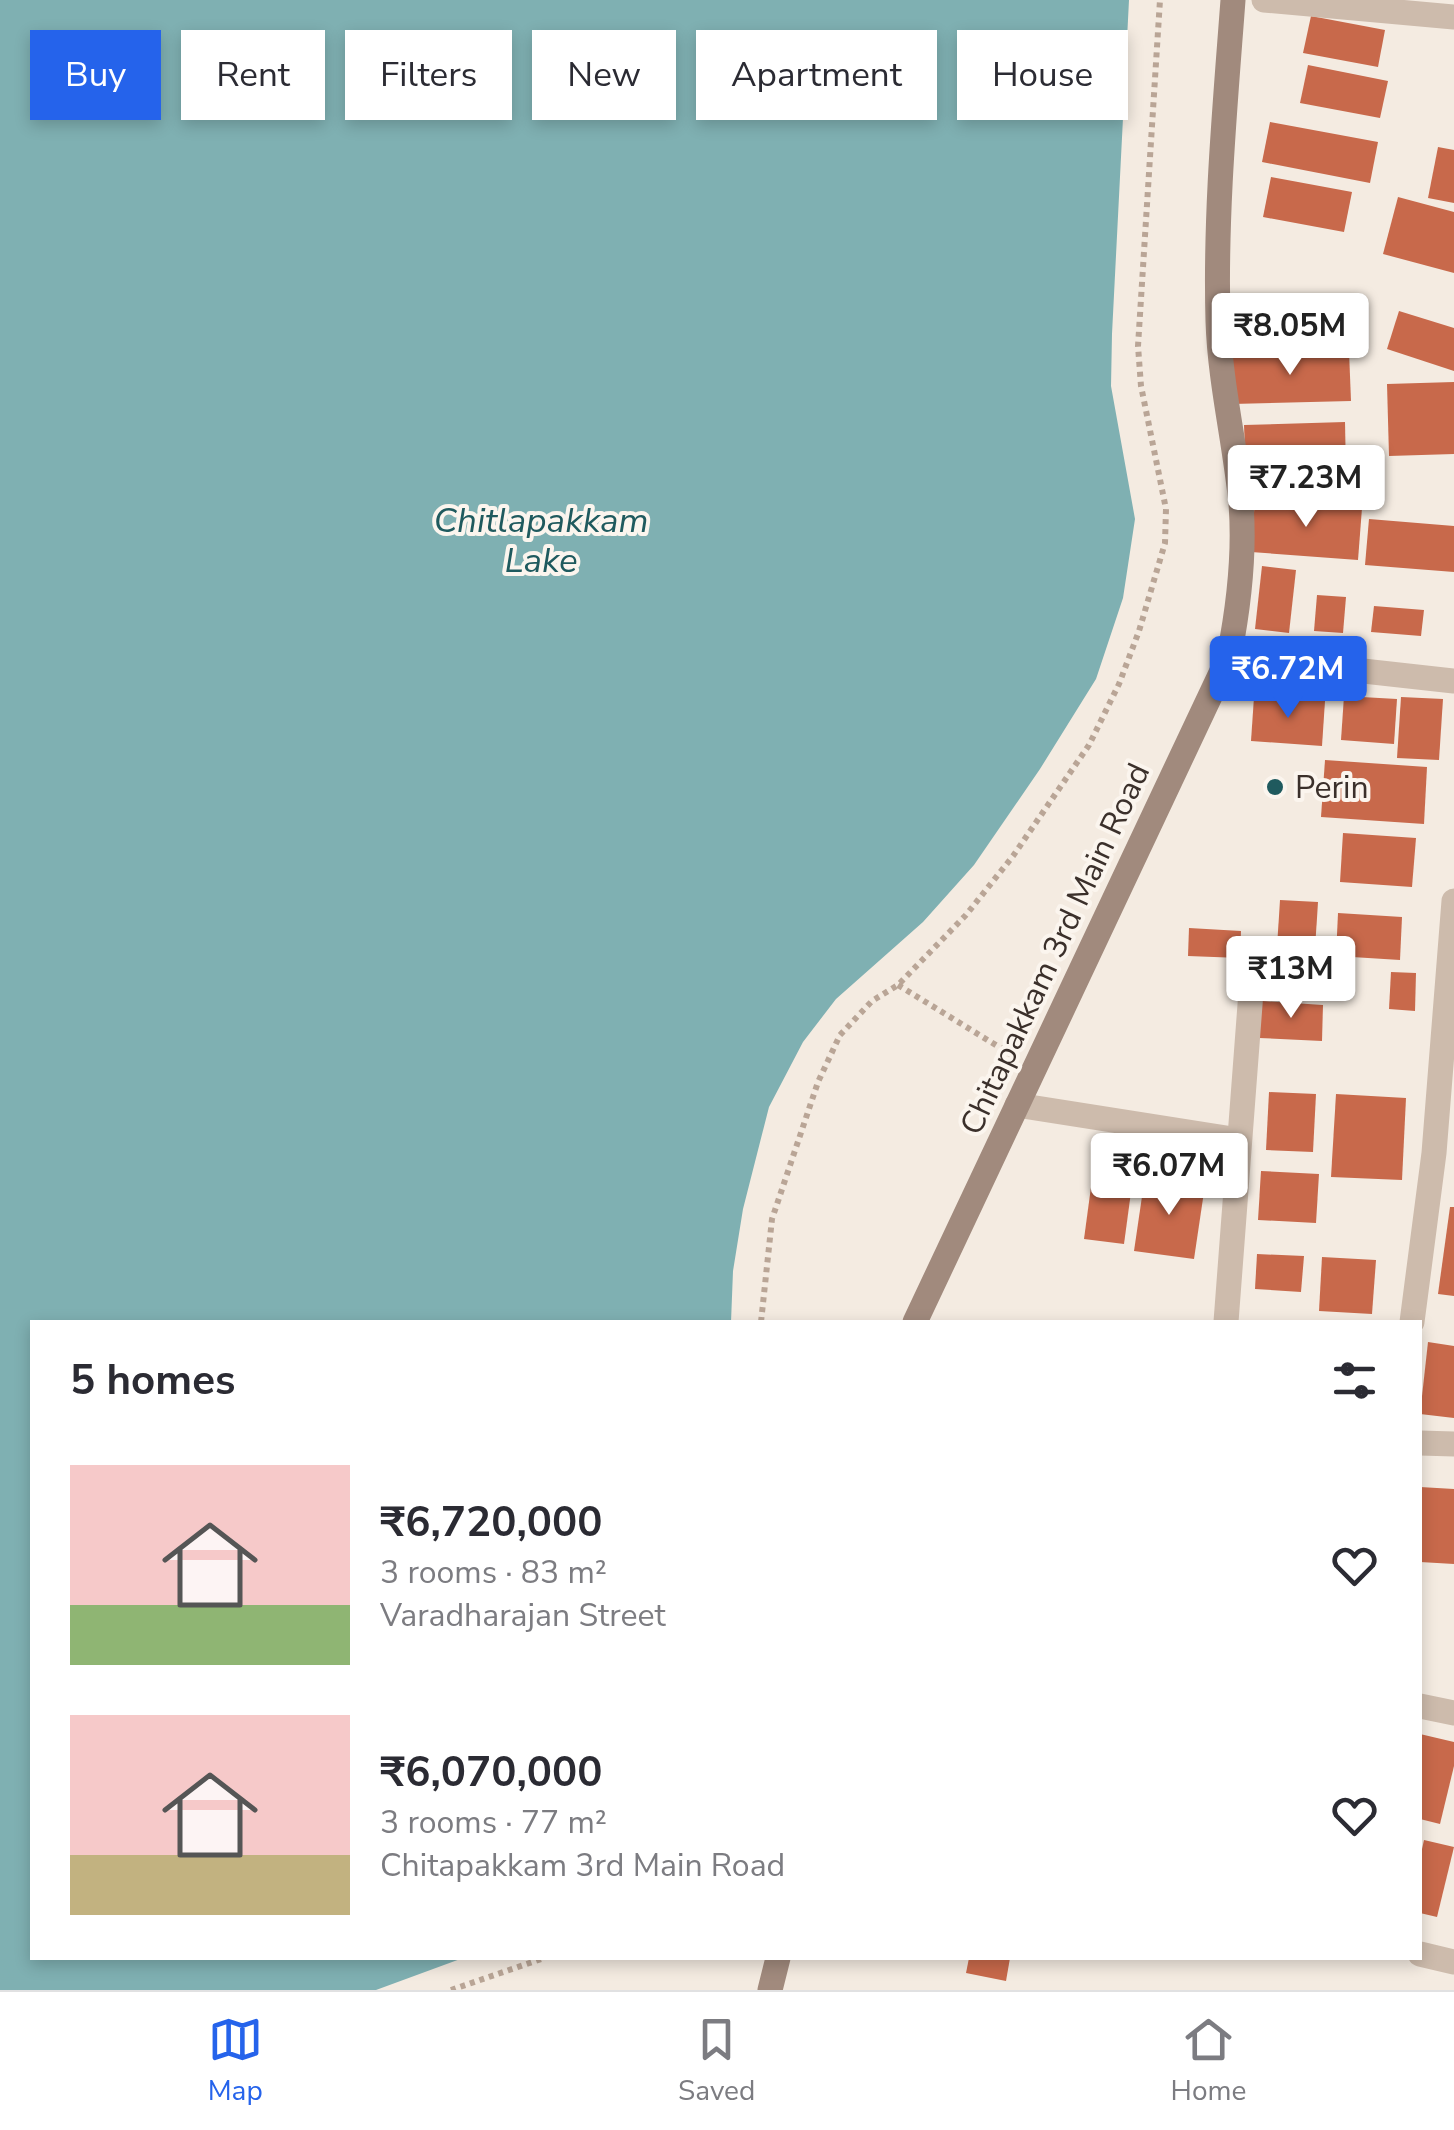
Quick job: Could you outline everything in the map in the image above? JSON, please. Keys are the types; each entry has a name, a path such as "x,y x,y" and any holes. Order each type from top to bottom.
{"street":[{"name":"Chitapakkam 3rd Main Road","path":"916,1320 1230,656 1241,594 1241,504 1219,342 1217,216 1233,0"},
{"path":"1264,0 1454,17"},
{"path":"1230,656 1454,681"},
{"path":"1412,1320 1444,1154 1454,914"},
{"path":"1226,1320 1254,952"},
{"path":"1017,1106 1239,1140"},
{"path":"1422,1443 1454,1444"},
{"path":"1422,1706 1454,1714"},
{"path":"1422,1954 1454,1962"},
{"path":"770,1990 778,1960"}],"path":[{"path":"761,1320 772,1219 818,1082 840,1036 872,1001 898,986 966,915 1012,856 1089,745 1140,631 1165,544 1166,509 1141,386 1138,346 1160,0"},
{"path":"898,986 1034,1068"},
{"path":"451,1990 538,1960"}],"water":[{"name":"Chitlapakkam Lake","path":"0,0 1129,0 1127,30 957,30 957,120 1123,120 1111,386 1135,519 1123,598 1096,679 974,865 923,922 836,999 803,1042 769,1107 743,1209 733,1271 731,1320 30,1320 30,1960 458,1960 376,1990 0,1990"}],"building":[{"path":"1311,16 1385,30 1378,67 1303,53"},
{"path":"1308,65 1388,81 1380,118 1300,103"},
{"path":"1270,122 1378,142 1370,183 1262,162"},
{"path":"1438,147 1454,150 1454,203 1428,198"},
{"path":"1271,177 1352,192 1344,232 1263,217"},
{"path":"1398,197 1454,212 1454,273 1383,254"},
{"path":"1399,311 1454,328 1454,371 1387,349"},
{"path":"1349,351 1351,401 1232,404 1230,354"},
{"path":"1454,382 1454,454 1389,456 1387,384"},
{"path":"1345,422 1346,473 1246,476 1244,425"},
{"path":"1255,500 1362,508 1358,560 1251,552"},
{"path":"1369,519 1454,526 1454,572 1365,565"},
{"path":"1262,566 1296,570 1289,633 1255,629"},
{"path":"1317,595 1346,597 1343,633 1314,631"},
{"path":"1374,606 1424,610 1421,636 1371,632"},
{"path":"1344,696 1397,699 1394,744 1341,740"},
{"path":"1254,697 1325,701 1322,746 1251,741"},
{"path":"1401,697 1443,699 1439,760 1397,758"},
{"path":"1325,760 1427,767 1424,824 1321,817"},
{"path":"1343,833 1416,838 1412,887 1340,882"},
{"path":"1280,900 1318,902 1315,949 1277,947"},
{"path":"1338,913 1402,917 1400,960 1336,956"},
{"path":"1189,928 1241,931 1240,958 1188,956"},
{"path":"1391,972 1416,973 1415,1011 1389,1009"},
{"path":"1262,1001 1323,1005 1322,1041 1259,1038"},
{"path":"1269,1092 1316,1094 1313,1152 1266,1150"},
{"path":"1336,1094 1406,1098 1402,1180 1331,1177"},
{"path":"1261,1171 1319,1174 1316,1223 1258,1220"},
{"path":"1145,1176 1205,1185 1194,1259 1134,1251"},
{"path":"1091,1187 1131,1192 1124,1244 1084,1239"},
{"path":"1450,1207 1454,1207 1454,1296 1438,1294"},
{"path":"1257,1254 1304,1256 1301,1292 1255,1289"},
{"path":"1322,1257 1376,1260 1372,1314 1319,1311"},
{"path":"1428,1342 1454,1346 1454,1418 1422,1414"},
{"path":"1422,1487 1454,1489 1454,1564 1422,1562"},
{"path":"1422,1734 1454,1742 1454,1766 1440,1824 1422,1820"},
{"path":"1424,1840 1454,1847 1437,1917 1422,1913"},
{"path":"969,1960 1010,1960 1006,1981 966,1973"}],"place":[{"name":"Perin","path":"1275,787"}]}
